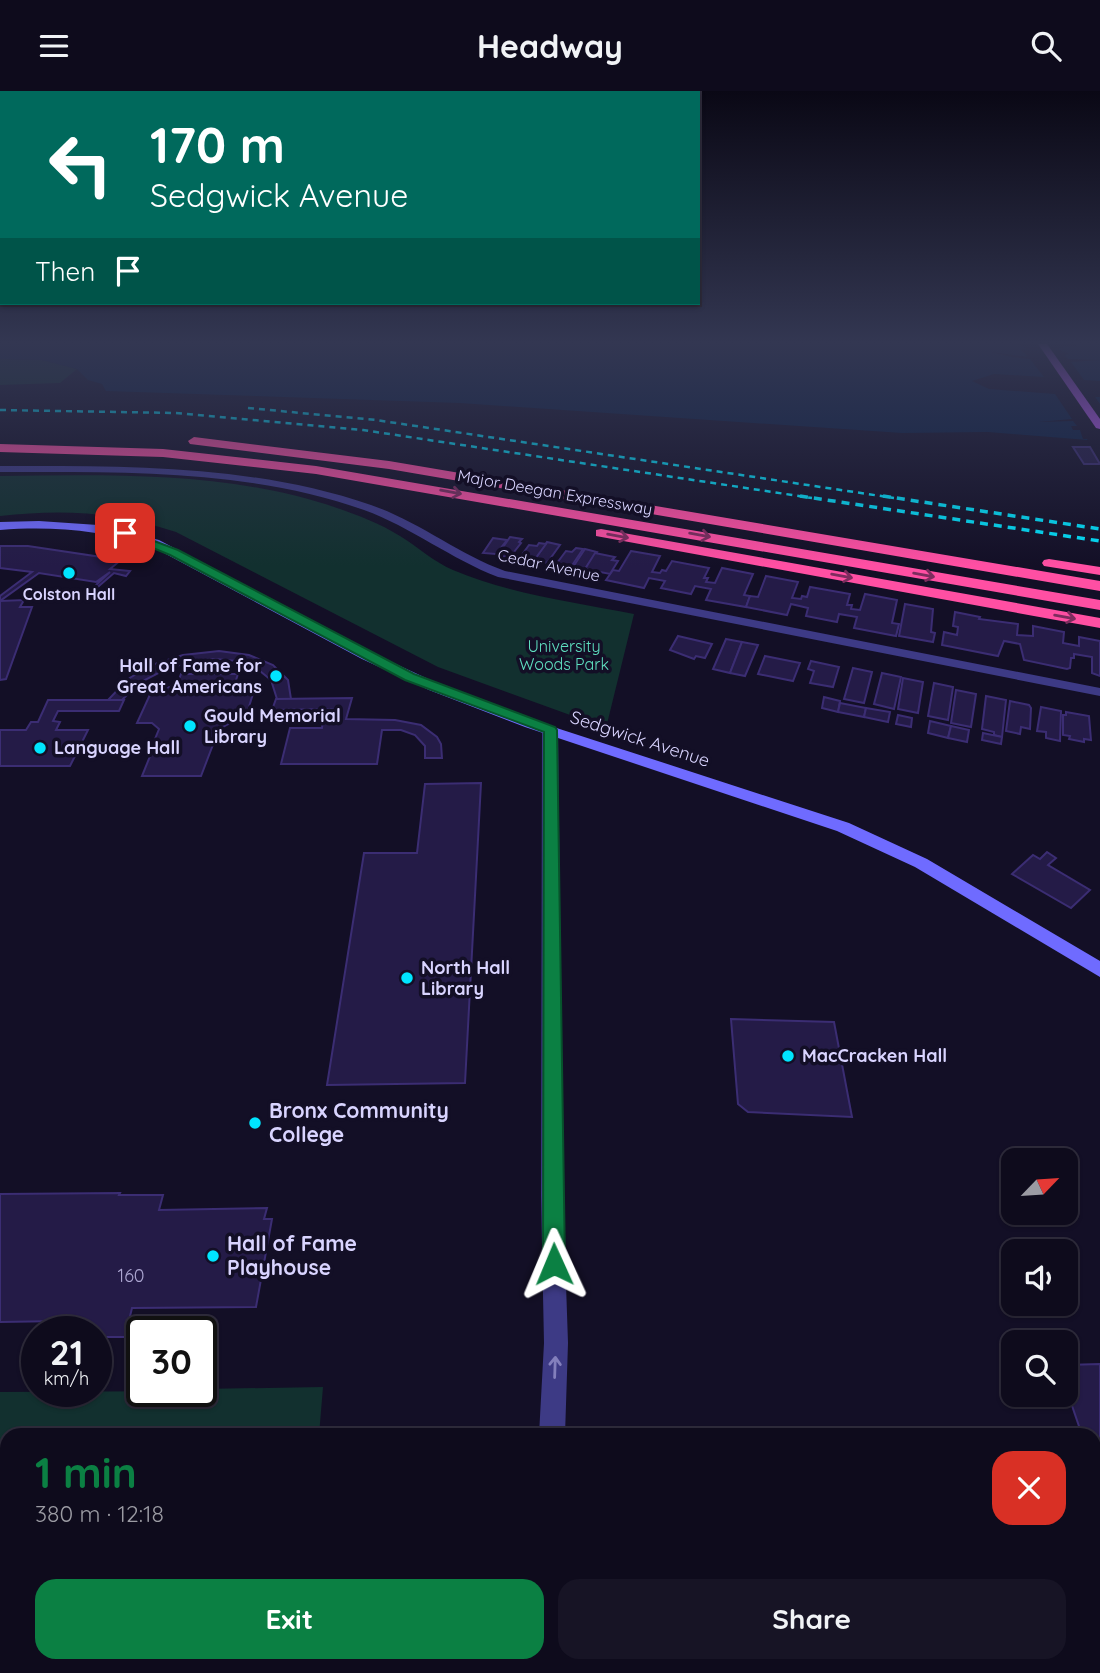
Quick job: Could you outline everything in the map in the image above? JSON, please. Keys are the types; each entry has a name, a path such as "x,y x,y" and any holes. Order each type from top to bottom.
{"highway":[{"name":"Major Deegan Expressway","path":"175,440 276,449 389,465 1100,586"},
{"name":"Major Deegan Expressway","path":"0,448 109,450 214,457 418,486 1100,605"},
{"path":"214,457 334,479 458,507 1100,623"},
{"path":"389,465 657,501 1100,571"}],"main road":[{"name":"Sedgwick Avenue","path":"0,526 79,526 125,533 148,541 410,677 551,730 843,827 921,863 1100,970"}],"street":[{"name":"Cedar Avenue","path":"0,469 157,470 273,482 371,509 400,521 451,552 502,574 1100,692"},
{"path":"551,730 552,1141 556,1343 552,1428"}],"green space":[{"name":"University Woods Park","path":"0,476 128,476 213,481 255,487 296,496 377,524 446,567 475,578 542,596 634,614 606,728 438,667 176,532 131,520 89,514 0,516"},
{"path":"323,1387 320,1428 0,1428 0,1392 21,1392 21,1407 112,1407 112,1391 126,1391 126,1407 217,1407 217,1389"}],"water":[{"path":"678,418 1100,418 1100,441 988,432 902,433"}],"pier":[{"path":"1100,418 1100,445 1090,444 1087,439 1083,439 1080,430 1073,430 1071,426 1077,426 1073,421 1038,422"}],"building":[{"path":"1073,447 1090,447 1100,464 1084,464"},
{"path":"510,537 522,539 519,542 521,543 510,557 497,556"},
{"path":"493,538 507,540 496,554 483,553"},
{"path":"547,542 560,545 547,563 535,559"},
{"path":"539,543 546,544 535,559 521,556 529,545 537,546"},
{"name":"Colston Hall","path":"0,546 28,546 121,560 110,569 130,571 126,576 114,573 85,598 82,598 110,572 96,582 39,573 0,601 0,596 32,572 0,568"},
{"path":"576,548 583,549 569,570 554,567 566,551 572,552"},
{"path":"585,549 597,552 585,569 573,567"},
{"path":"631,551 660,556 652,572 666,571 672,561 709,568 704,578 708,578 706,582 715,583 722,568 753,574 744,595 750,596 746,607 706,600 711,589 695,586 691,594 661,588 665,581 649,578 644,588 606,580 613,570 619,571"},
{"path":"595,553 615,557 612,560 618,561 610,574 585,569"},
{"path":"766,576 798,582 792,598 807,597 810,587 850,594 847,605 852,605 851,609 860,610 865,594 897,600 892,623 899,624 896,636 854,628 857,617 839,614 837,622 806,616 808,608 791,604 787,615 746,607 750,596 758,597"},
{"path":"24,600 20,607 32,607 6,679 0,680 0,601"},
{"path":"905,604 933,609 933,642 899,636"},
{"path":"955,612 980,617 979,619 1018,624 1017,635 1033,636 1033,626 1064,632 1063,643 1079,646 1079,637 1100,641 1100,676 1092,673 1092,657 1074,654 1070,668 1067,669 1024,660 1020,644 1004,641 998,656 942,645 944,632 957,635 958,627 953,626"},
{"path":"678,636 712,644 705,658 696,656 694,659 670,650"},
{"path":"726,639 742,642 730,673 713,669"},
{"path":"742,642 758,645 745,676 730,673"},
{"name":"Hall of Fame for Great Americans","path":"219,651 249,655 273,665 288,680 291,699 277,699 271,680 255,667 237,661 215,659 166,669 139,683 122,700 108,700 128,679 152,665 183,655"},
{"path":"765,656 800,663 793,681 758,674"},
{"path":"811,661 839,667 833,687 810,683 814,671 808,669"},
{"path":"853,668 872,672 864,703 844,699"},
{"path":"882,673 901,677 894,709 874,704"},
{"name":"Gould Memorial Library","path":"181,674 238,674 235,683 242,687 255,687 244,723 230,723 219,729 201,776 142,776 159,729 152,723 137,723 153,688 170,687 178,682"},
{"path":"903,678 923,682 918,713 898,709"},
{"path":"934,683 953,687 948,720 928,716"},
{"path":"956,690 976,694 971,727 951,723"},
{"path":"986,696 1006,700 1002,737 982,729"},
{"path":"824,697 840,701 838,712 822,708"},
{"path":"352,698 346,719 395,720 421,725 437,737 441,744 442,758 425,758 425,746 415,735 401,730 382,730 377,764 281,764 290,728 322,728 323,720 331,719 333,709 272,710 276,699"},
{"name":"Language Hall","path":"48,700 124,700 119,711 58,711 53,721 60,722 56,730 88,730 70,766 0,766 0,730 26,730 31,722 38,722"},
{"path":"1010,701 1029,705 1031,708 1030,729 1021,727 1020,734 1006,731"},
{"path":"840,703 866,708 864,717 838,712"},
{"path":"1041,707 1061,711 1060,741 1046,738 1046,732 1037,731"},
{"path":"866,708 890,712 888,722 864,717"},
{"path":"1066,712 1089,716 1091,740 1084,739 1084,742 1063,735 1063,715 1066,715"},
{"path":"898,715 912,718 911,727 896,724"},
{"path":"930,721 951,726 948,738 928,733"},
{"path":"951,726 969,730 967,742 948,738"},
{"path":"983,733 1002,737 1001,744 982,740"},
{"name":"North Hall Library","path":"481,783 465,1083 327,1085 364,853 417,853 425,784"},
{"path":"1047,852 1056,858 1048,865 1090,890 1071,908 1012,874 1033,855 1040,859"},
{"name":"MacCracken Hall","path":"731,1019 834,1022 852,1117 748,1112 738,1104"},
{"path":"0,1194 163,1195 159,1210 267,1208 264,1219 272,1219 256,1307 132,1308 130,1316 126,1316 125,1337 112,1337 112,1316 21,1316 21,1322 0,1322"},
{"path":"1100,1364 1100,1428 1080,1428 1072,1407 1078,1407 1078,1365"}],"railway":[{"path":"229,418 363,430 812,498"},
{"path":"353,418 894,498"},
{"path":"800,496 1100,541"},
{"path":"883,496 1100,529"}],"place":[{"name":"Colston Hall","path":"69,573"},
{"name":"Hall of Fame for Great Americans","path":"276,676"},
{"name":"Gould Memorial Library","path":"190,726"},
{"name":"Language Hall","path":"40,748"},
{"name":"North Hall Library","path":"407,978"},
{"name":"MacCracken Hall","path":"788,1056"},
{"name":"Bronx Community College","path":"255,1123"},
{"name":"Hall of Fame Playhouse","path":"213,1256"}],"route":[{"path":"125,533 174,553 410,677 551,730 549,751 554,1264"}]}
